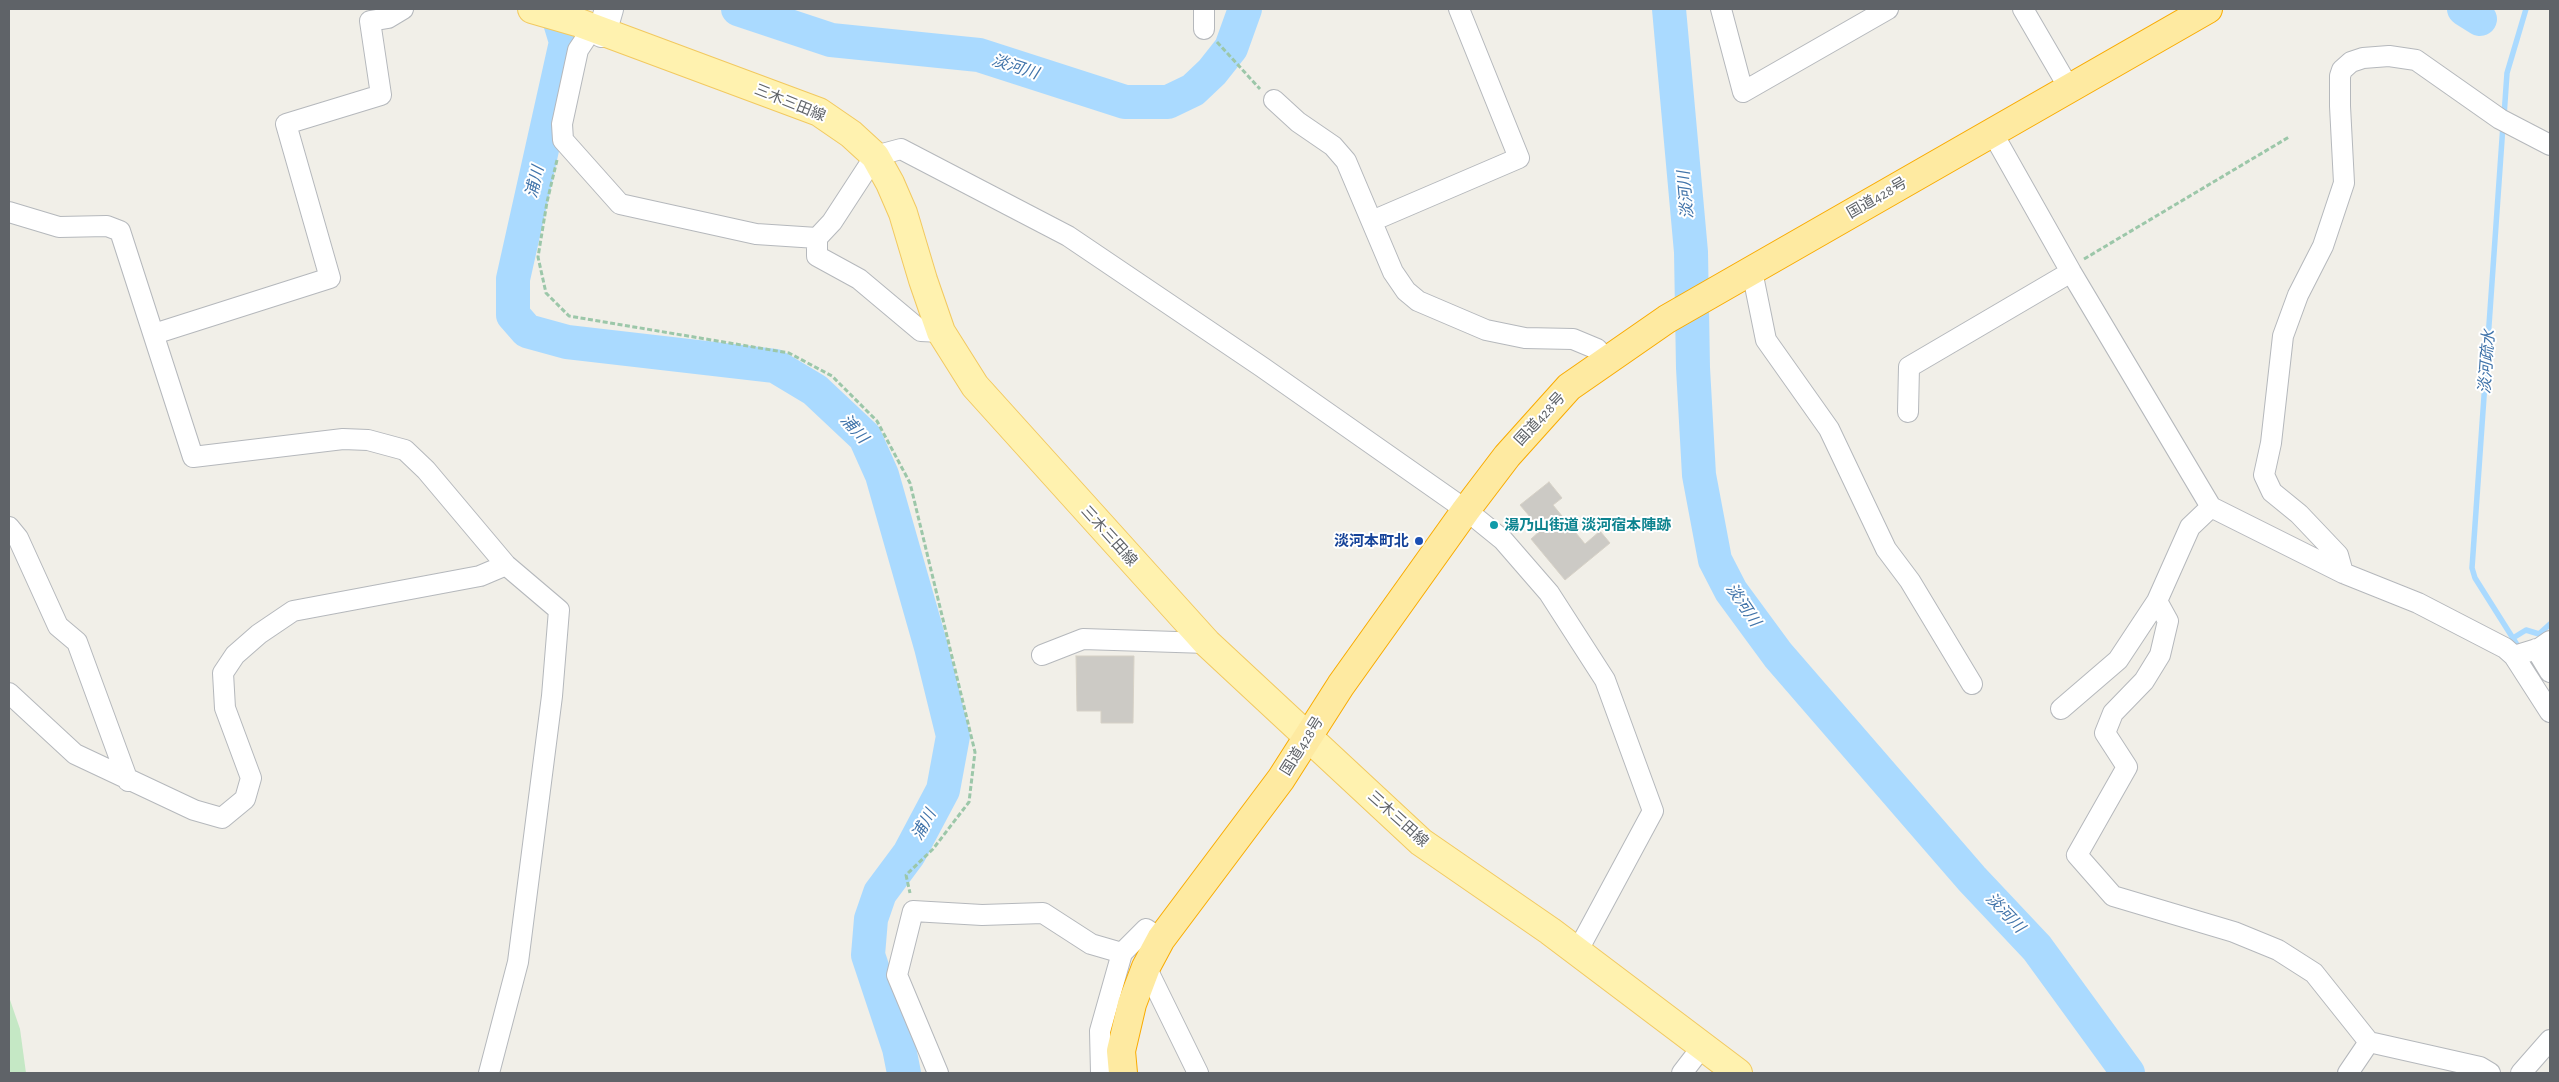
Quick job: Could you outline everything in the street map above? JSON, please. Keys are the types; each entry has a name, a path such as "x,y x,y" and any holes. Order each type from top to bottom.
{"highway":[{"name":"国道428号","path":"1123,1073 1121,1051 1132,1004 1146,967 1161,939 1281,780 1307,736 1466,510 1507,456 1563,394 1607,360 1667,319 2208,9"}],"main road":[{"name":"三木三田線","path":"538,10 597,22 819,112 851,134 874,156 890,183 903,214 941,332 975,386 1207,643 1421,842 1577,952 1738,1073"}],"street":[{"path":"154,334 330,278 286,124 381,95 370,21 388,18 403,9"},
{"path":"1372,221 1519,158 1458,9"},
{"path":"1721,9 1743,92 1888,9"},
{"path":"2023,9 2069,88"},
{"path":"597,22 578,50 562,124 562,140 620,204 756,234 817,238"},
{"path":"2342,573 2338,555 2300,514 2272,492 2264,475 2271,443 2283,336 2298,295 2326,239 2344,183 2340,132 2340,76 2347,64 2356,59 2374,56 2405,57 2427,66 2504,121 2550,145"},
{"path":"1274,100 1298,122 1333,146 1346,161 1393,272 1406,291 1418,301 1486,330 1525,338 1573,339 1596,349 1607,360"},
{"path":"1992,132 2070,270 2211,508 2342,573 2418,603 2505,648 2529,651 2550,672"},
{"path":"941,332 921,331 859,279 817,256 817,238 832,222 874,156 901,149 1068,236 1262,367 1466,510 1503,540 1549,593 1605,680 1652,811 1577,952"},
{"path":"9,212 59,227 107,226 120,230 193,457 343,439 368,440 405,450 426,470 506,566 559,610 552,696 518,962 489,1073"},
{"path":"1908,412 1909,366 2070,270"},
{"path":"1748,273 1766,340 1829,429 1886,548 1910,581 1972,684"},
{"path":"2061,709 2118,660 2157,601 2190,527 2211,508"},
{"path":"9,527 18,538 58,626 77,642 128,781"},
{"path":"9,693 74,754 128,781 194,810 222,818 246,799 251,778 225,708 223,673 241,650 259,634 293,611 480,576 506,566"},
{"path":"2157,601 2168,621 2160,655 2144,681 2114,712 2105,733 2127,767 2078,855 2114,896 2234,932 2278,950 2314,973 2369,1042 2480,1067 2490,1073"},
{"path":"1042,655 1083,638 1207,643"},
{"path":"2529,651 2550,712"},
{"path":"938,1073 897,976 913,911 982,915 1043,913 1091,944 1122,953"},
{"path":"1101,1073 1100,1030 1122,953 1146,929 1161,939"},
{"path":"1146,967 1198,1073"},
{"path":"2521,1073 2550,1040"},
{"path":"2348,1073 2369,1042"},
{"path":"1682,1073 1702,1046"}],"path":[{"path":"1204,19 1265,95 1274,100"},
{"path":"2070,270 2290,137"},
{"path":"562,140 547,202 538,257 546,293 569,316 789,353 832,376 877,421 910,484 975,752 970,802 932,849 906,875 913,911"}],"green space":[{"path":"9,997 20,1029 26,1073 9,1073"}],"building":[{"path":"1549,482 1562,498 1553,505 1585,544 1600,531 1610,543 1565,580 1531,539 1541,530 1520,505"},
{"path":"1076,656 1134,656 1133,723 1101,723 1101,711 1077,711"}],"waterway":[{"name":"浦川","path":"556,9 566,42 513,279 513,315 527,331 567,342 775,366 815,390 865,437 882,475 931,647 953,736 943,790 909,854 880,893 871,919 868,955 899,1048 904,1073"},
{"name":"淡河川","path":"738,9 831,40 979,55 1125,102 1168,102 1193,90 1212,72 1231,48 1245,9"},
{"name":"淡河川","path":"1669,9 1691,252 1693,368 1699,475 1715,560 1731,591 1778,655 1972,879 2037,948 2128,1073"},
{"path":"2464,9 2480,19"},
{"name":"淡河疏水","path":"2504,116 2507,73 2526,9"},
{"name":"淡河疏水","path":"2503,125 2472,568 2475,578 2521,651"},
{"path":"2513,638 2526,630 2539,634 2550,624"}],"place":[{"name":"湯乃山街道 淡河宿本陣跡","path":"1494,525"},
{"name":"淡河本町北","path":"1419,541"}]}
